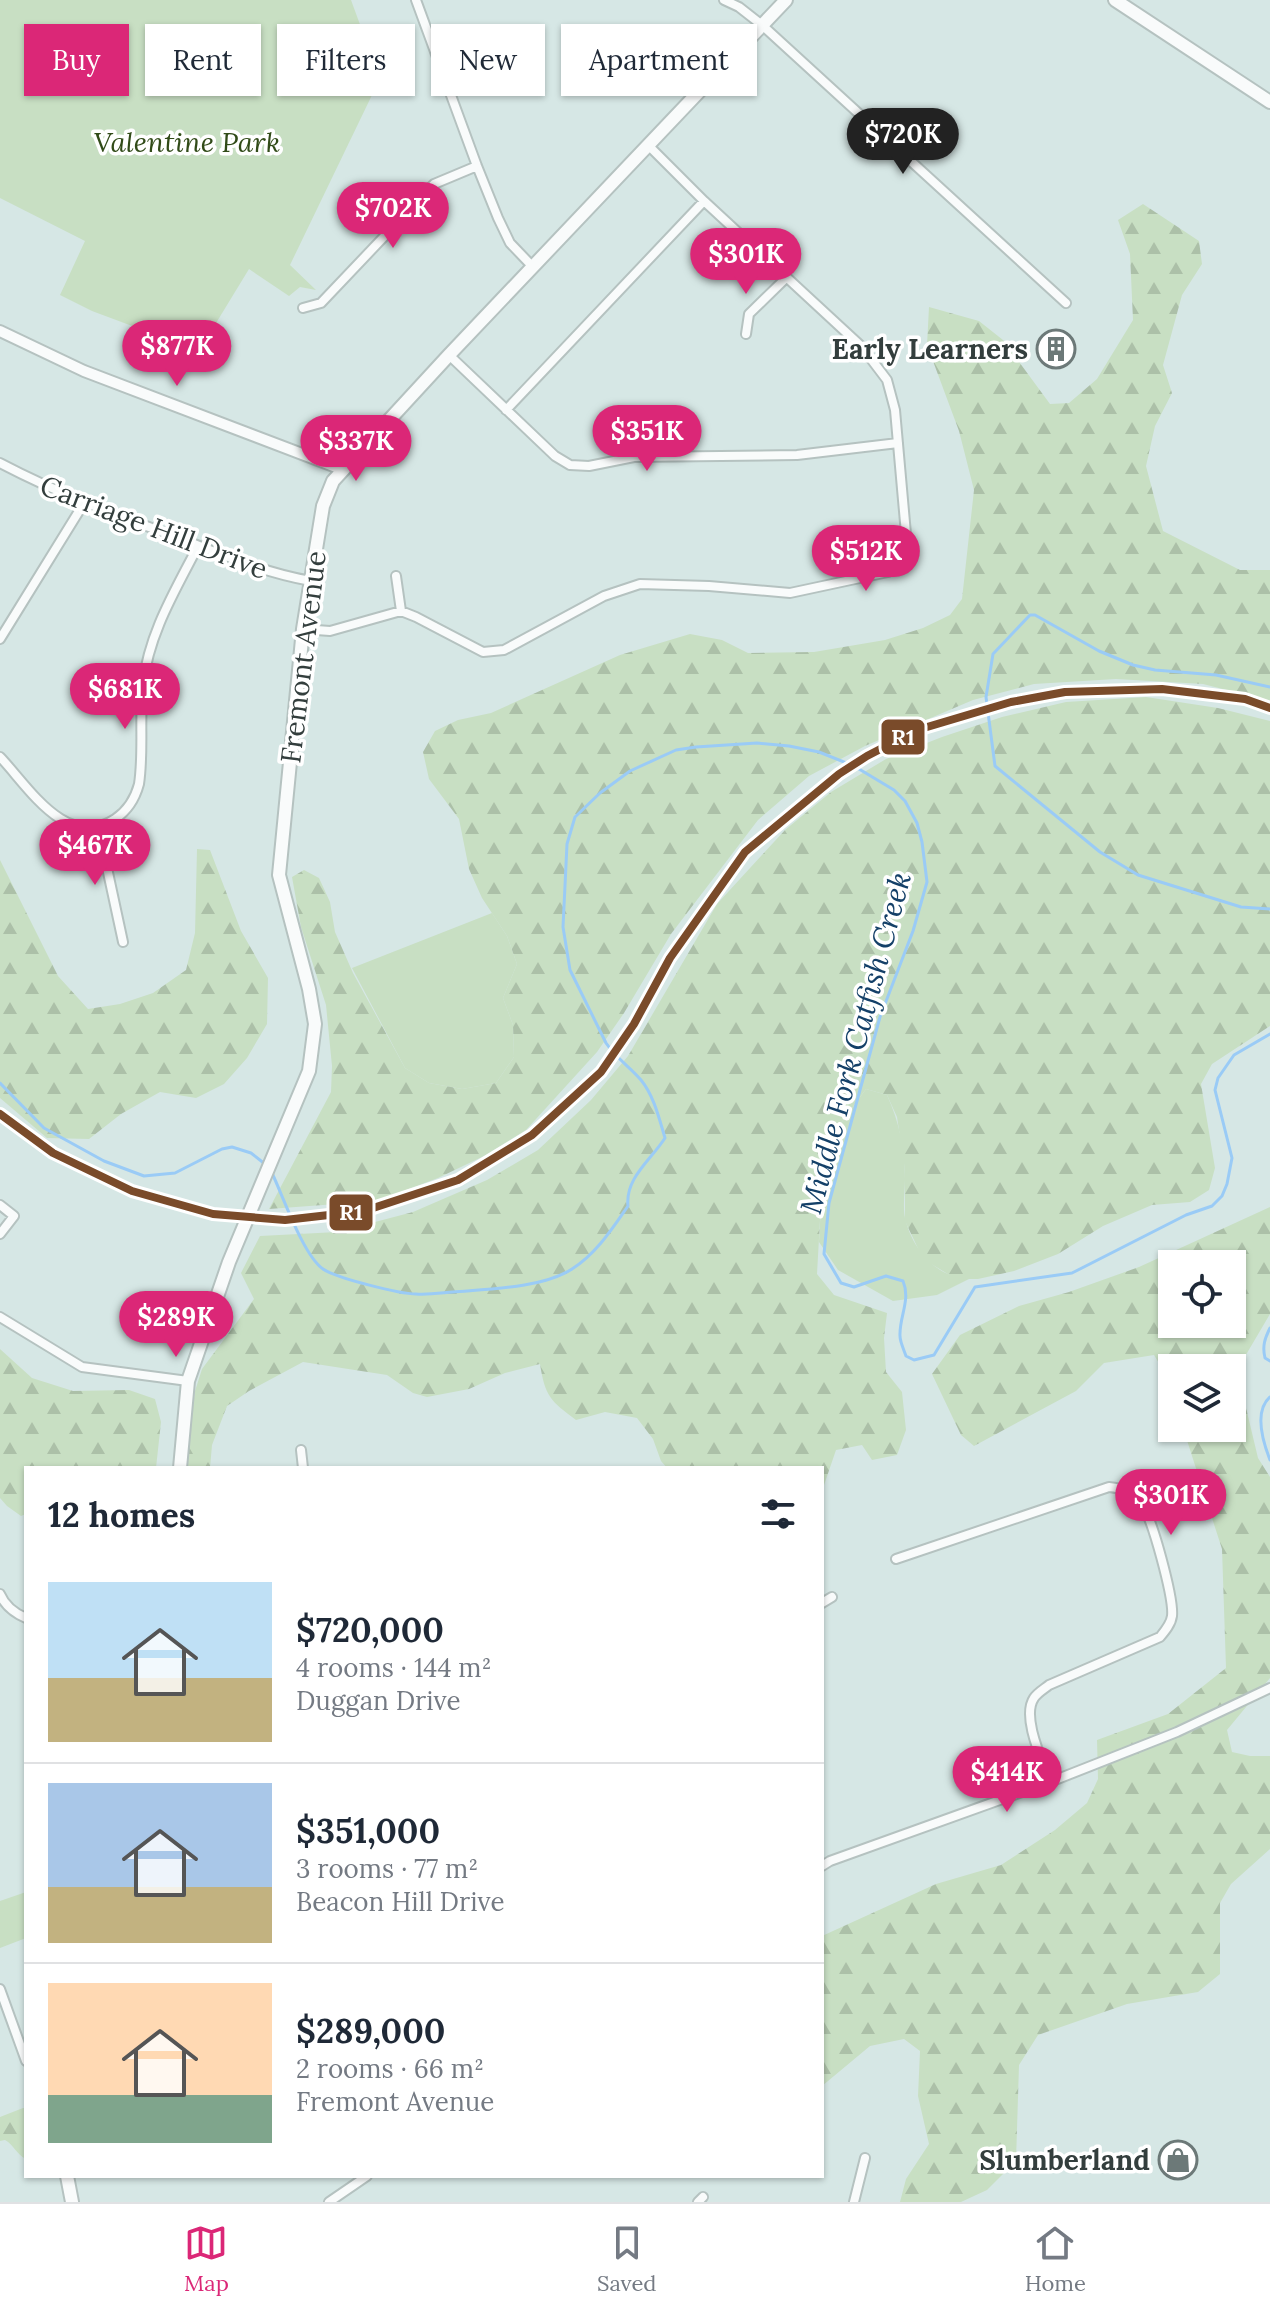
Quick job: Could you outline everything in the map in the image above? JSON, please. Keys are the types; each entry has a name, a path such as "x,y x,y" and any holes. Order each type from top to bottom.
{"main road":[{"name":"Fremont Avenue","path":"180,1466 188,1381 229,1262 309,1071 315,1024 279,875 303,629 323,506 333,481 786,0"},
{"path":"1115,0 1270,102"},
{"path":"67,2178 72,2202"}],"street":[{"path":"416,0 477,166 510,243 533,267"},
{"path":"724,0 762,25 1066,303"},
{"path":"303,629 330,631 401,611 483,652 504,650 604,596 640,584 790,593 888,572 902,559 907,545 895,410 887,380 862,347 649,146"},
{"path":"303,308 321,303 434,184 477,166"},
{"path":"506,410 704,201"},
{"path":"746,334 749,314 786,278"},
{"path":"0,331 84,371 344,470"},
{"path":"449,355 555,456 570,465 589,466 634,457 797,455 898,443"},
{"name":"Carriage Hill Drive","path":"0,463 84,503 269,573 311,581"},
{"path":"0,639 84,503"},
{"path":"0,757 58,819 76,827 98,826 119,816 137,795 141,774 143,683 151,645 157,625 198,546"},
{"path":"396,576 401,611"},
{"path":"98,826 123,942"},
{"path":"0,1205 14,1216 0,1234"},
{"path":"0,1317 82,1367 188,1381"},
{"path":"301,1450 303,1466"},
{"path":"896,1559 1109,1487 1131,1493 1141,1503 1149,1517 1171,1599 1172,1617 1160,1637 1049,1685 1035,1696 1029,1708 1029,1720 1050,1782"},
{"path":"0,1594 4,1604 24,1617"},
{"path":"824,1602 832,1597"},
{"path":"824,1865 1177,1732 1270,1688"},
{"path":"0,1989 24,2055"},
{"path":"854,2202 865,2158"},
{"path":"329,2202 364,2178"}],"green space":[{"name":"Valentine Park","path":"0,0 351,0 360,24 277,24 277,96 372,96 290,265 316,290 300,287 289,296 249,269 199,351 92,311 60,295 85,241 0,198"},
{"path":"1143,204 1199,241 1202,264 1182,295 1163,365 1172,393 1155,426 1146,466 1163,531 1240,570 1270,570 1270,701 1203,684 1116,679 1034,684 973,700 865,746 809,776 758,820 671,934 597,1052 526,1130 484,1156 438,1178 377,1201 269,1209 331,1092 332,1066 326,1005 301,927 292,877 304,870 319,878 330,902 335,932 353,973 405,1068 429,1083 462,1089 496,1083 514,1057 513,1025 503,998 517,964 507,936 482,898 469,869 459,819 429,779 423,752 435,731 458,720 491,713 620,655 690,634 722,640 748,653 814,652 885,640 923,628 950,615 962,599 974,490 959,431 927,345 929,307 979,321 1003,340 1050,404 1069,403 1097,379 1133,320 1130,254 1118,220"},
{"path":"1146,697 1218,708 1270,721 1270,1026 1212,1064 1201,1084 1215,1168 1209,1190 1190,1202 1152,1205 1103,1226 1058,1254 1014,1271 978,1279 956,1279 923,1259 905,1221 905,1170 897,1117 887,1095 866,1089 833,1134 822,1185 817,1274 834,1295 887,1313 884,1338 886,1372 902,1392 906,1430 897,1455 872,1460 862,1445 836,1450 824,1485 824,1466 665,1466 653,1439 637,1418 605,1412 576,1420 561,1408 547,1391 540,1364 505,1373 469,1389 427,1397 413,1393 387,1375 303,1362 227,1406 212,1445 210,1466 185,1466 195,1391 202,1369 254,1299 241,1273 260,1236 337,1232 413,1212 487,1180 538,1150 591,1100 628,1056 717,904 785,830 831,792 886,759 1002,717 1066,702"},
{"path":"197,849 210,850 241,931 268,978 267,1024 247,1058 224,1084 196,1098 160,1092 121,1114 89,1139 47,1138 0,1098 0,860 58,976 88,1009 120,1004 153,993 186,970 195,933"},
{"path":"492,913 507,936 517,964 503,998 513,1025 514,1057 496,1083 462,1089 429,1083 405,1068 352,968"},
{"path":"866,1089 887,1095 895,1115 904,1157 905,1217 915,1243 929,1261 947,1274 969,1279 937,1295 893,1301 838,1270 819,1242 822,1185 833,1134"},
{"path":"1270,1207 1270,1314 1246,1355 1158,1354 1158,1362 1154,1355 1104,1363 1076,1391 974,1446 961,1435 932,1374 960,1335 1019,1306 1069,1292 1158,1258 1158,1338 1246,1338 1246,1250 1176,1250"},
{"path":"0,1349 32,1378 73,1391 129,1390 155,1399 161,1422 156,1466 24,1466 24,1515 21,1516 0,1498"},
{"path":"1246,1408 1258,1458 1270,1477 1270,1678 1227,1730 1232,1752 1270,1756 1270,1849 1231,1884 1220,1903 1220,1974 1198,1992 1127,2004 1038,2035 1019,2065 1016,2161 987,2190 961,2202 900,2202 906,2179 929,2144 918,2096 920,2051 904,2039 870,2046 824,2084 824,1935 936,1884 1001,1865 1055,1830 1087,1803 1098,1779 1097,1740 1168,1714 1226,1668 1222,1549 1188,1442 1246,1442"},
{"path":"24,1893 24,1939 0,1948 0,1901"},
{"path":"24,2108 24,2158 8,2142 0,2141 0,2117"}],"waterway":[{"name":"Middle Fork Catfish Creek","path":"1270,687 1216,675 1133,665 1030,615 993,654 986,697 995,766 1100,852 1138,875 1241,907 1270,909"},
{"name":"Middle Fork Catfish Creek","path":"272,1173 301,1239 316,1262 330,1273 368,1285 421,1294 514,1286 560,1275 589,1256 628,1206 628,1196 635,1178 665,1138 649,1093 641,1080 606,1043 570,970 563,927 567,844 575,817 600,793 630,771 676,750 696,747 757,743 819,752 854,766 894,790 905,801 917,823 927,882 913,931 880,1017 829,1203 824,1254 841,1283 854,1287 886,1276 903,1281 906,1295 900,1336 906,1356 914,1360 934,1355 975,1287 1072,1273 1186,1215 1212,1206 1222,1196 1232,1158 1215,1090 1218,1078 1234,1055 1270,1034"},
{"name":"Middle Fork Catfish Creek","path":"0,1083 44,1128 104,1161 144,1176 175,1173 232,1147 251,1153 265,1164"},
{"path":"1270,1328 1264,1350 1265,1358 1270,1361"},
{"path":"1270,1397 1261,1418 1270,1460"}],"transit line":[{"name":"R1","path":"0,1114 53,1153 132,1191 213,1214 285,1220 364,1211 458,1180 532,1135 601,1072 634,1024 670,958 745,852 839,774 867,756 917,730 1011,702 1065,692 1162,689 1245,699 1270,708"}],"place":[{"name":"Early Learners","path":"1056,349"},
{"name":"Slumberland","path":"1178,2160"}]}
